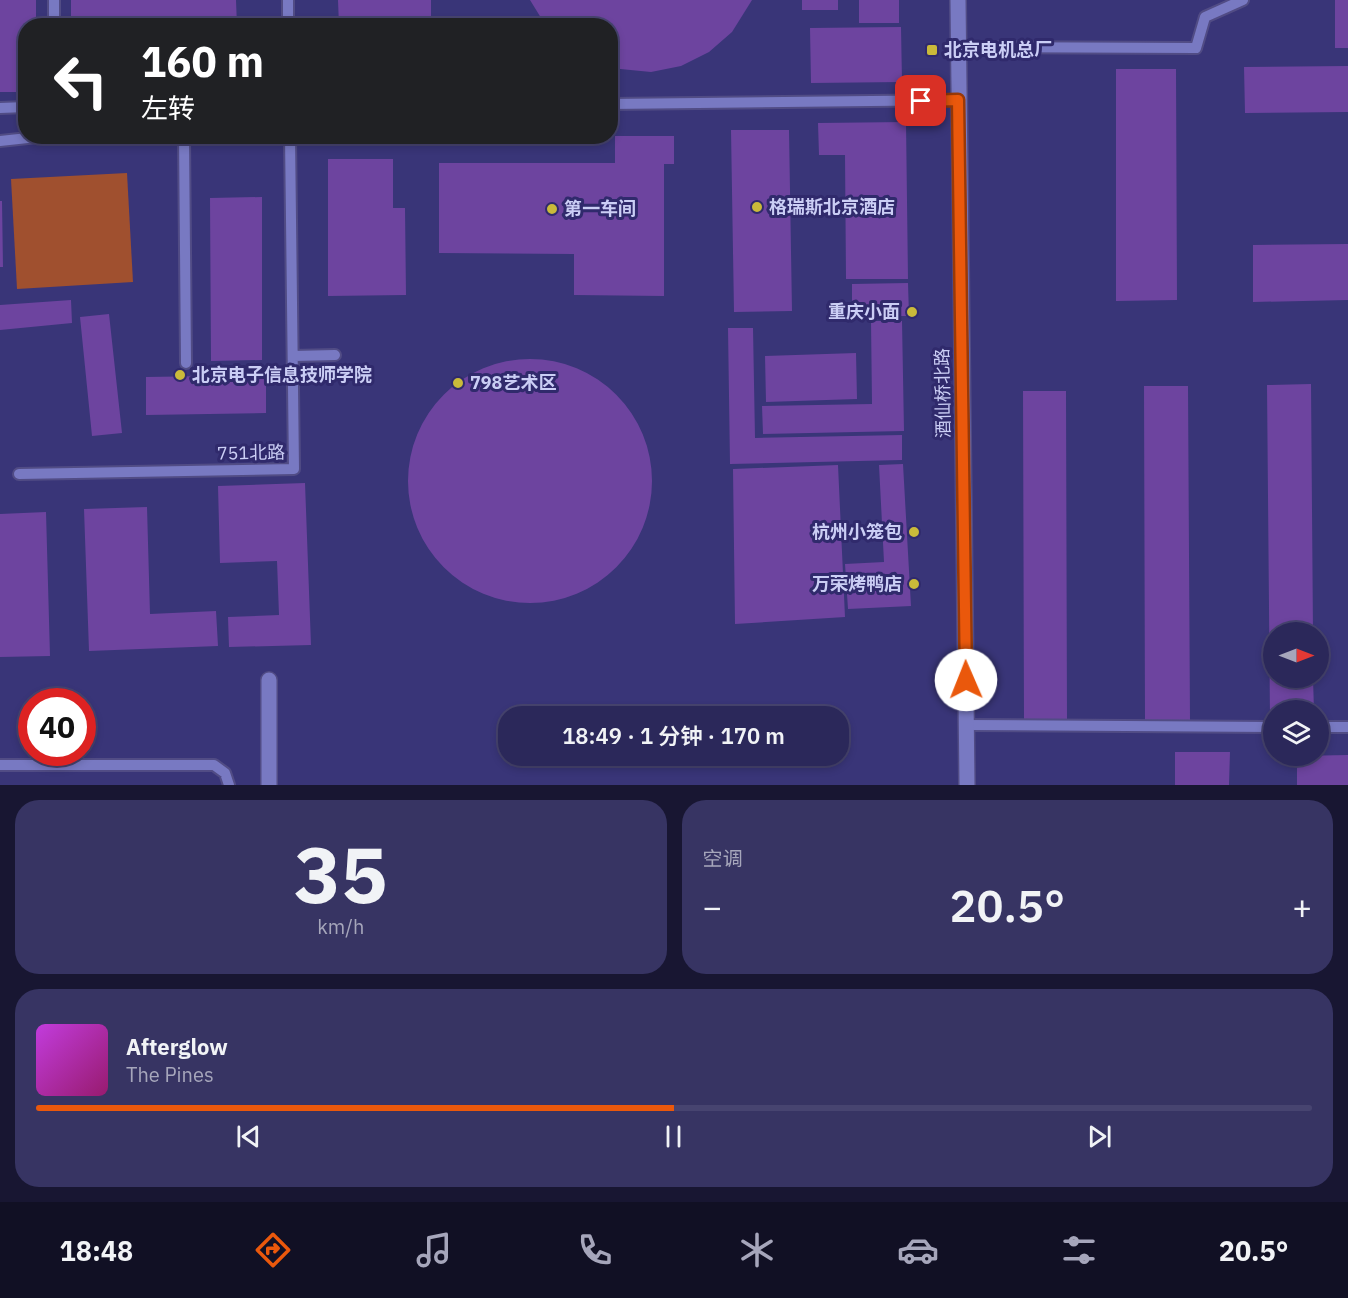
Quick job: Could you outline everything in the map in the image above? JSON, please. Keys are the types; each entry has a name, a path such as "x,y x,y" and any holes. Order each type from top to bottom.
{"street":[{"name":"酒仙桥北路","path":"958,0 967,785"},
{"path":"269,680 269,785"}],"lane":[{"path":"54,0 54,18"},
{"path":"288,0 288,18"},
{"path":"958,47 1196,48 1205,17 1243,0"},
{"path":"618,104 958,100"},
{"path":"0,108 18,107"},
{"path":"0,141 18,139"},
{"path":"184,144 186,363"},
{"name":"751北路","path":"20,474 294,469 290,144"},
{"path":"293,356 335,355"},
{"path":"967,725 1263,727"},
{"path":"1329,727 1348,727"},
{"path":"0,765 214,765 225,773 229,785"}],"shaded area":[{"path":"127,173 133,282 17,289 11,179"}],"building":[{"path":"0,0 36,0 36,18 18,18 18,92 0,92"},
{"path":"71,0 236,0 237,18 71,18"},
{"path":"338,0 431,0 431,18 339,18"},
{"path":"530,0 752,0 732,32 709,52 681,66 651,72 618,69 618,18 541,18"},
{"path":"802,0 838,0 838,10 802,10"},
{"path":"859,0 899,0 899,23 859,23"},
{"path":"1335,0 1348,0 1348,48 1335,48"},
{"path":"901,27 902,82 811,83 810,28"},
{"path":"1348,66 1348,112 1245,113 1244,67"},
{"path":"1116,69 1176,69 1177,300 1116,301"},
{"path":"906,122 908,279 846,279 845,155 819,155 818,123"},
{"path":"731,130 789,130 792,311 734,312"},
{"name":"第一车间","path":"618,136 674,136 674,164 664,164 664,296 574,295 574,254 439,253 439,163 615,163 615,144 618,144"},
{"path":"328,159 393,159 393,208 405,208 406,295 328,296"},
{"path":"262,197 262,360 211,361 210,198"},
{"path":"0,201 2,201 3,267 0,267"},
{"path":"1348,244 1348,300 1253,302 1253,245"},
{"path":"908,283 909,316 852,316 852,284"},
{"path":"71,300 72,323 0,330 0,305"},
{"path":"109,314 122,433 92,436 80,317"},
{"path":"871,321 902,321 904,431 763,434 762,406 872,404"},
{"path":"728,328 753,328 755,438 902,435 902,460 730,464"},
{"path":"856,353 857,399 766,402 765,356"},
{"path":"518,359 542,359 565,364 588,373 608,387 624,403 643,434 650,457 652,481 650,505 638,539 624,559 608,575 588,589 565,598 542,603 518,603 495,598 472,589 452,575 436,559 422,539 413,516 408,493 408,469 413,446 422,423 436,403 452,387 472,373 495,364"},
{"path":"266,375 266,413 146,415 146,377"},
{"path":"1311,384 1313,622 1269,622 1267,385"},
{"path":"1144,386 1188,386 1190,720 1145,720"},
{"path":"1023,391 1066,391 1067,720 1024,720"},
{"path":"903,464 911,606 848,609 845,564 884,562 879,465"},
{"path":"838,465 845,617 735,624 733,469"},
{"path":"305,483 311,645 229,647 228,617 279,615 277,561 220,563 218,486"},
{"path":"147,507 150,614 216,611 218,646 89,651 84,509"},
{"path":"46,512 50,656 0,657 0,514"},
{"path":"1270,688 1313,688 1314,700 1270,700"},
{"path":"1175,752 1230,752 1229,785 1175,785"},
{"path":"1329,755 1348,755 1348,785 1297,785 1297,766 1329,766"}],"place":[{"name":"北京电机总厂","path":"932,50"},
{"name":"格瑞斯北京酒店","path":"757,207"},
{"name":"第一车间","path":"552,209"},
{"name":"重庆小面","path":"912,312"},
{"name":"北京电子信息技师学院","path":"180,375"},
{"name":"798艺术区","path":"458,383"},
{"name":"杭州小笼包","path":"914,532"},
{"name":"万荣烤鸭店","path":"914,584"}],"route":[{"path":"921,101 958,100 966,680"}]}
